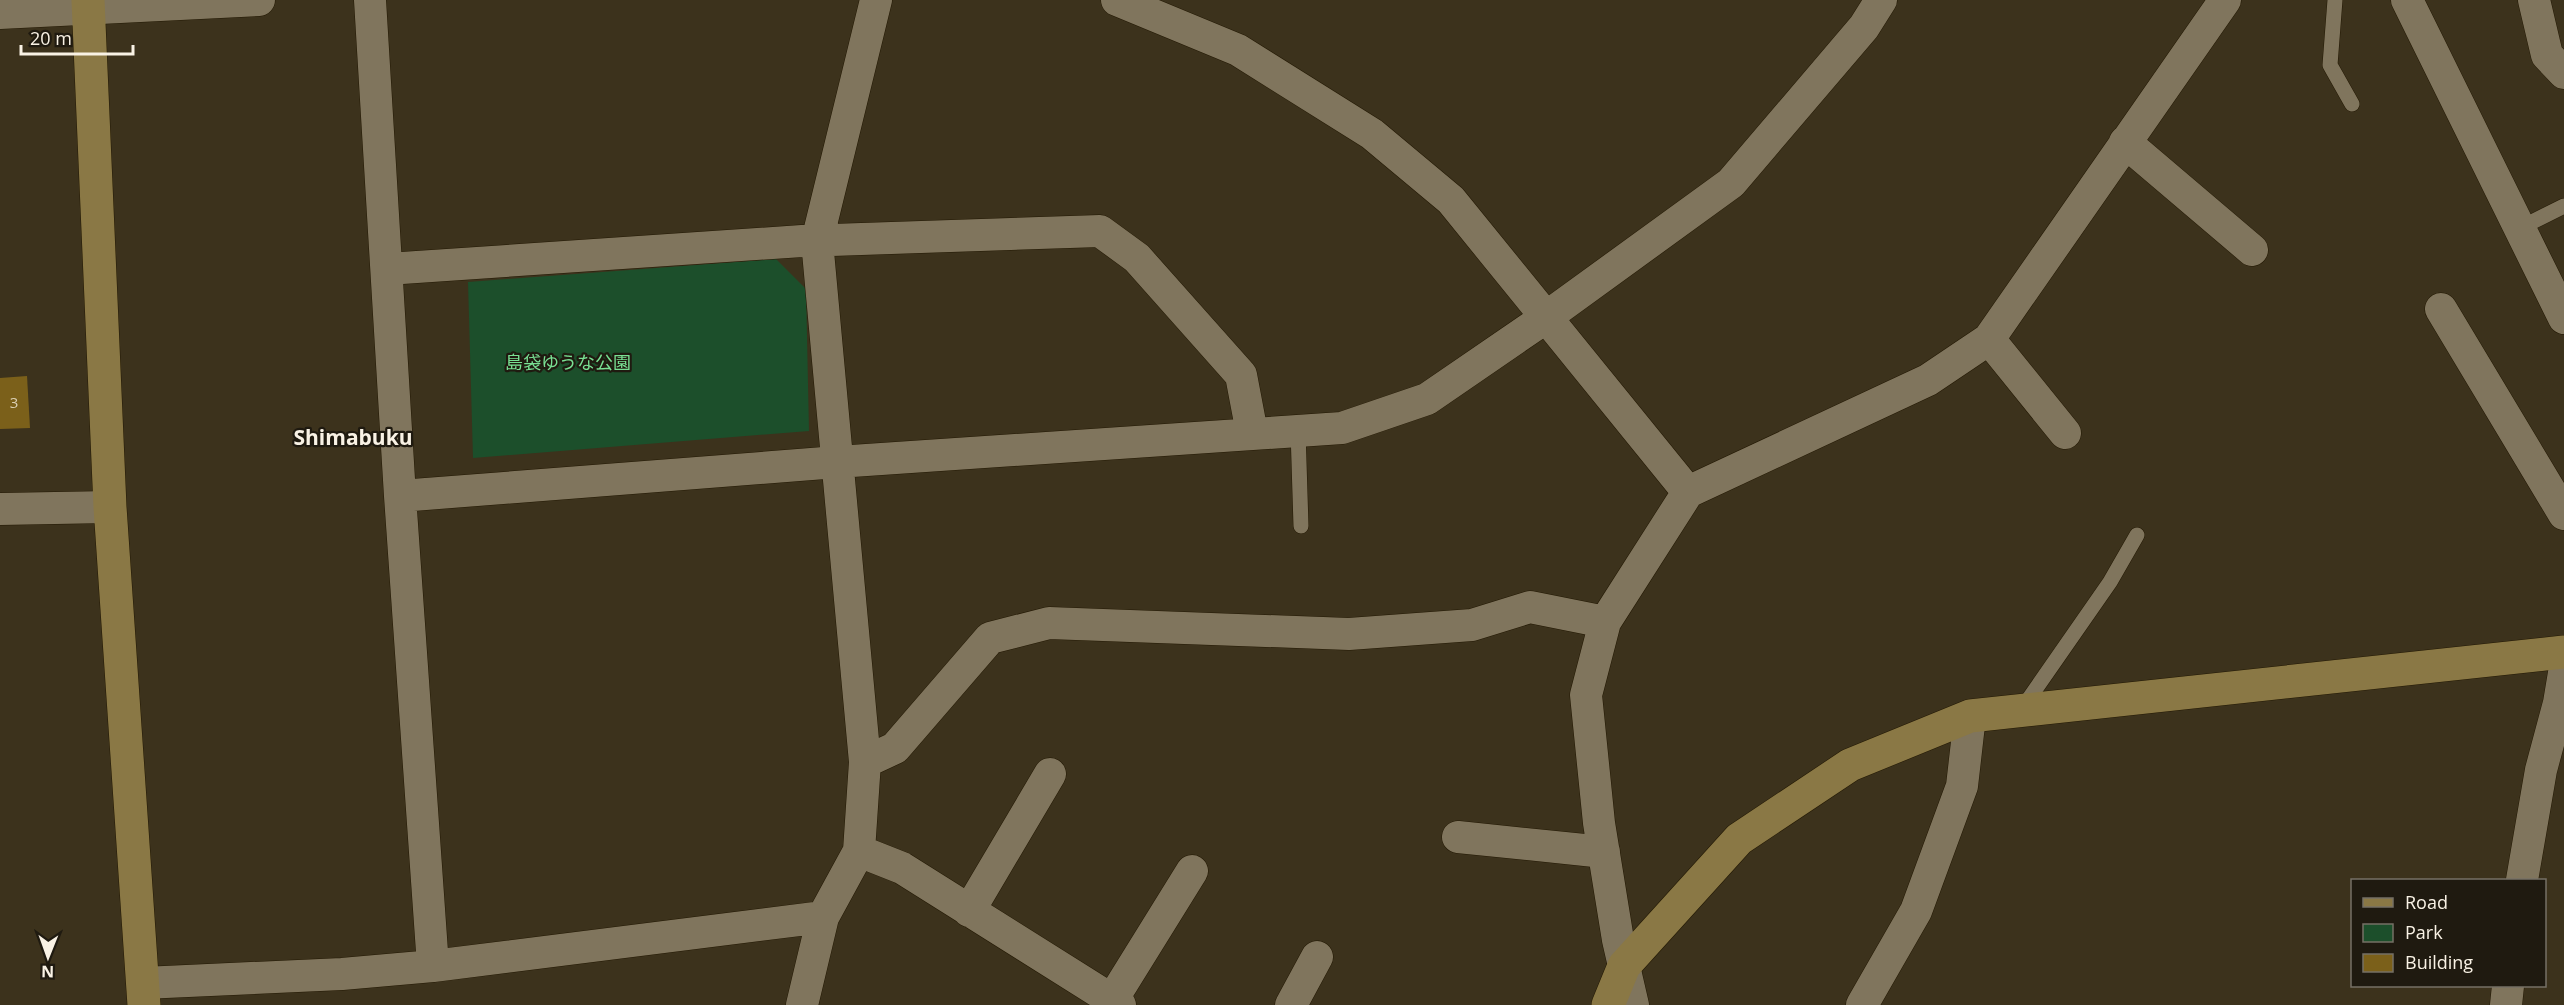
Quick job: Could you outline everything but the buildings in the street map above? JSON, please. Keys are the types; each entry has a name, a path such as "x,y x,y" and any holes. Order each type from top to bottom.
{"street":[{"path":"0,14 88,4 259,0"},
{"path":"370,0 400,496 434,966"},
{"path":"802,1005 823,917 859,851 865,762 817,241 876,0"},
{"path":"1117,0 1238,50 1372,134 1451,200 1688,492"},
{"path":"400,496 837,462 1342,428 1427,399 1545,318 1731,183 1864,27 1881,0"},
{"path":"1633,1005 1604,852 1586,695 1605,622 1688,492 1928,380 1989,339 2225,0"},
{"path":"2407,0 2564,318"},
{"path":"2534,0 2547,55 2564,74"},
{"path":"88,4 110,507 144,994 434,966 823,917"},
{"path":"2125,142 2252,250"},
{"path":"387,269 817,241 1100,231 1137,258 1241,375 1252,433"},
{"path":"2441,309 2564,514"},
{"path":"1989,339 2065,433"},
{"path":"0,509 110,507"},
{"path":"865,762 895,748 990,638 1049,624 1349,634 1472,625 1530,607 1605,622"},
{"path":"1608,1005 1624,966 1739,838 1850,765 1970,716 2564,652"},
{"path":"2522,879 2541,770 2561,705 2564,673"},
{"path":"1862,1005 1916,911 1962,786 1970,716"},
{"path":"969,911 1050,774"},
{"path":"1458,837 1604,852"},
{"path":"859,851 902,868 1116,1003 1192,871"},
{"path":"1291,1005 1317,957"},
{"path":"2506,1005 2508,987"}],"lane":[{"path":"2335,0 2330,65 2352,104"},
{"path":"2520,228 2564,206"},
{"path":"1298,430 1301,526"},
{"path":"2020,710 2110,582 2137,535"}],"green space":[{"name":"島袋ゆうな公園","path":"776,259 806,289 809,431 473,458 468,282"}],"district":[{"name":"Shimabuku","path":"353,438"}]}
